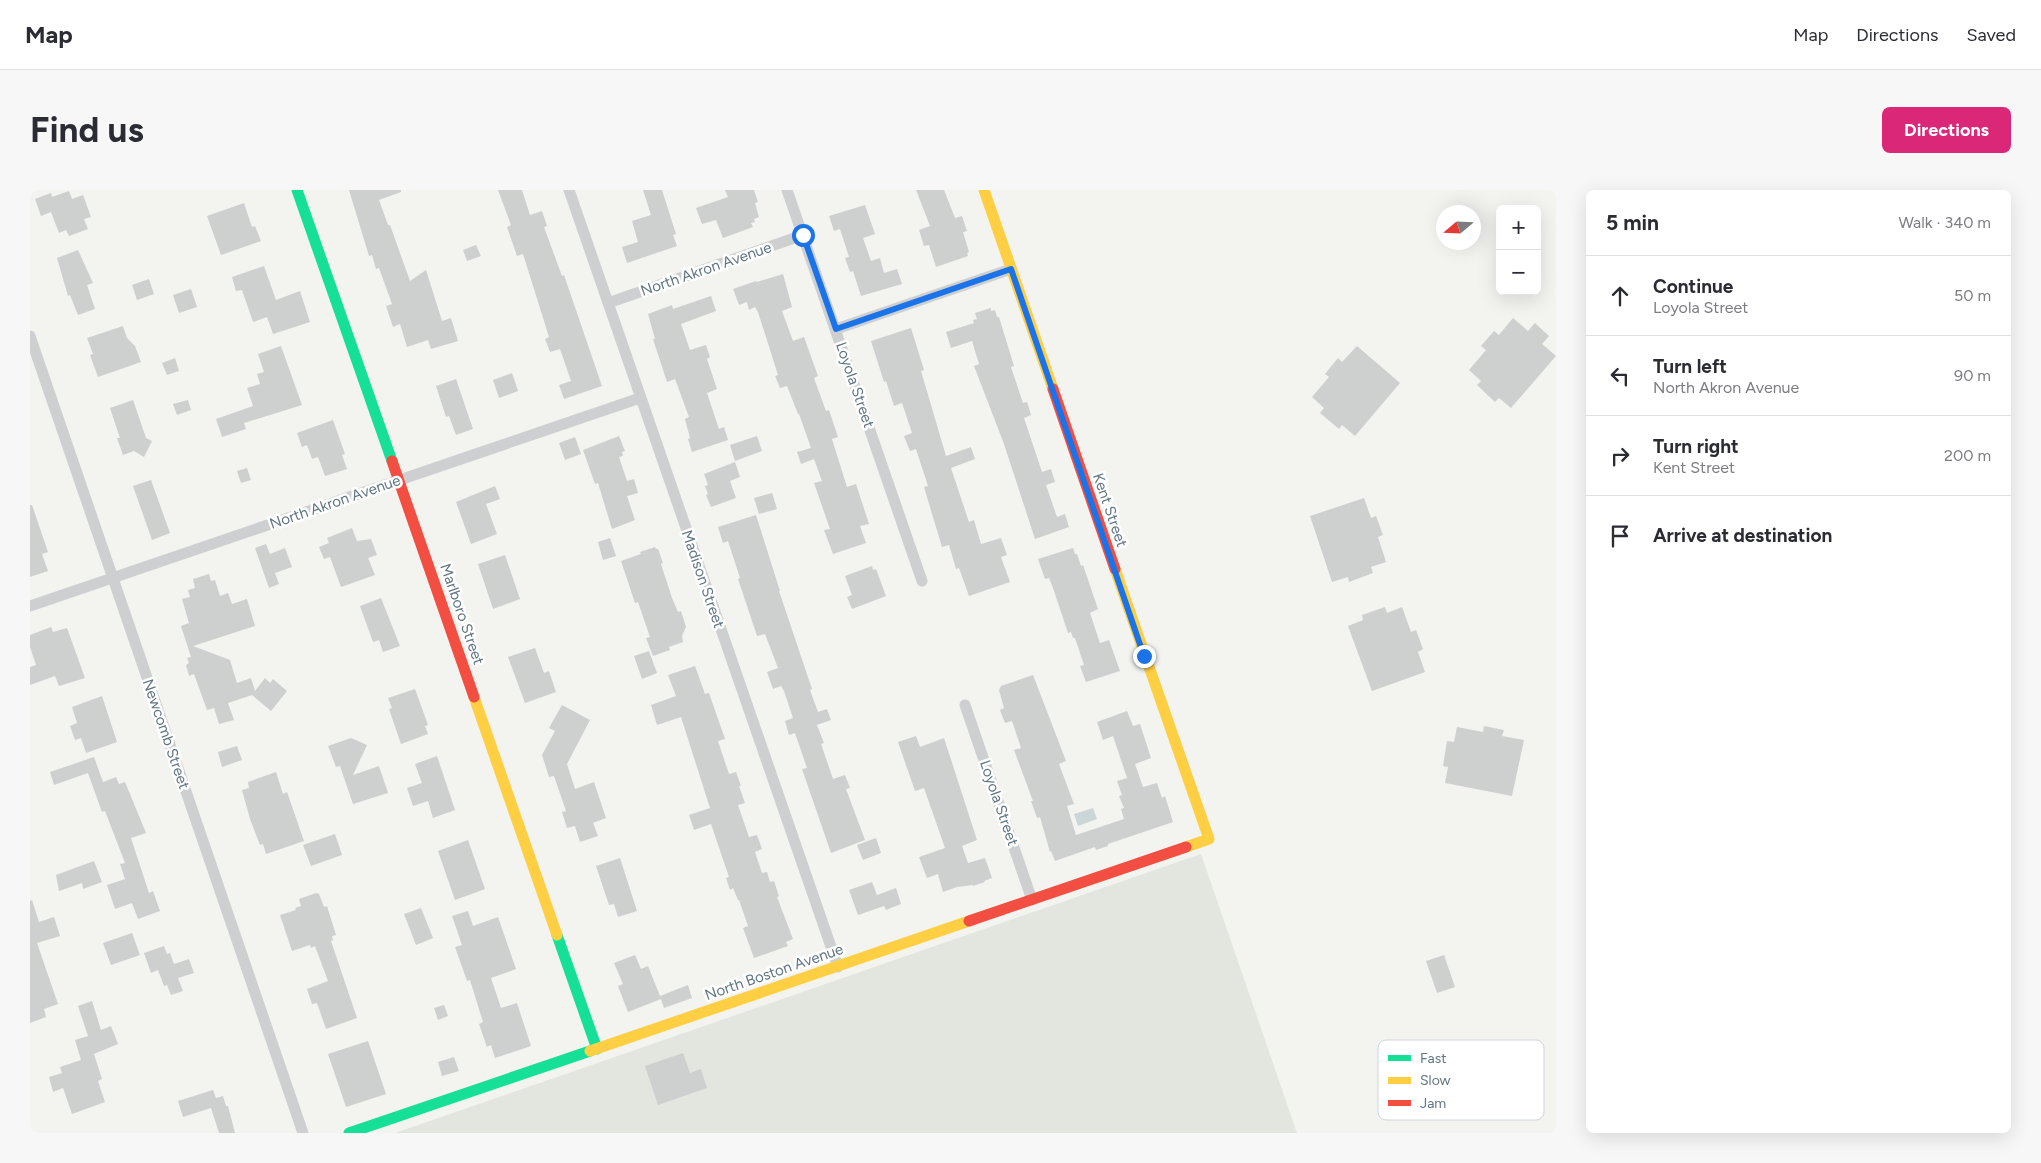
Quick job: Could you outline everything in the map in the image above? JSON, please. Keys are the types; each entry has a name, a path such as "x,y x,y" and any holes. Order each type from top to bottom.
{"street":[{"name":"Marlboro Street","path":"297,190 400,480 597,1049"},
{"name":"Madison Street","path":"569,190 838,967"},
{"name":"Loyola Street","path":"787,190 922,581"},
{"name":"Kent Street","path":"984,190 1209,839"},
{"name":"North Akron Avenue","path":"608,303 803,235"},
{"path":"836,329 1011,269"},
{"name":"Newcomb Street","path":"30,336 303,1133"},
{"name":"North Akron Avenue","path":"30,606 640,398"},
{"name":"Loyola Street","path":"965,706 1032,900"},
{"name":"North Boston Avenue","path":"349,1133 1209,839"}],"shaded area":[{"path":"1093,808 1097,819 1078,826 1074,814"},
{"path":"1201,854 1297,1133 395,1133"}],"building":[{"path":"349,190 401,190 401,192 379,200 388,225 390,225 410,281 426,270 442,321 451,318 458,341 431,349 428,340 407,347 400,324 393,327 386,306 392,304 379,268 376,269 372,255 369,256"},
{"path":"498,190 522,190 530,215 542,211 547,226 544,227 562,276 564,275 602,386 564,399 559,385 571,381 560,349 550,352 545,339 549,337 523,254 517,256 507,227 511,225"},
{"path":"643,190 662,190 676,234 673,235 677,246 627,263 622,247 638,242 632,221 651,215"},
{"path":"725,190 754,190 758,202 755,203 759,217 754,219 755,222 751,223 753,227 723,238 716,220 702,224 696,208 728,197"},
{"path":"916,190 944,190 955,218 962,216 967,231 963,232 969,252 967,253 968,256 936,267 929,245 924,246 919,230 930,226"},
{"path":"69,191 72,199 83,195 91,217 84,219 88,229 69,236 66,230 59,233 51,212 41,216 35,199 51,193 52,197"},
{"path":"244,203 252,227 255,226 261,241 221,255 207,216"},
{"path":"865,205 875,234 863,238 871,261 880,258 884,273 897,269 902,284 861,296 853,271 850,272 845,258 849,257 840,229 834,231 829,216"},
{"path":"476,245 481,256 467,261 463,250"},
{"path":"78,250 93,283 87,285 95,309 78,315 70,295 68,296 57,258"},
{"path":"264,266 276,300 300,291 310,322 273,334 267,317 253,322 242,290 236,291 232,277"},
{"path":"783,274 792,307 782,311 793,341 804,337 818,376 814,378 826,411 829,410 838,437 832,439 847,487 856,484 869,524 860,526 866,543 833,554 824,530 830,529 814,483 822,481 814,459 801,464 797,452 811,448 799,414 787,386 780,388 775,376 778,375 758,312 755,307 749,310 747,302 739,305 733,289"},
{"path":"149,279 154,294 137,300 132,285"},
{"path":"191,289 197,307 179,313 173,295"},
{"path":"711,296 716,311 681,324 690,350 706,345 710,357 707,359 717,389 707,393 719,429 724,427 728,440 692,452 685,419 689,417 675,379 667,382 653,339 655,339 648,314 672,305 673,309"},
{"path":"991,308 991,311 995,310 997,317 999,317 1014,366 1011,367 1023,403 1027,402 1031,415 1024,418 1042,472 1051,469 1055,482 1046,485 1057,517 1065,514 1069,527 1035,539 1004,444 974,366 979,364 972,341 951,348 946,332 974,323 973,320 977,319 975,313"},
{"path":"1513,318 1528,331 1535,323 1549,336 1542,344 1556,356 1511,408 1499,398 1495,402 1477,385 1481,381 1469,370 1486,350 1481,346 1494,331 1499,335"},
{"path":"123,326 127,338 135,346 141,362 98,377 90,355 93,354 87,338"},
{"path":"911,328 924,370 921,371 946,456 971,447 975,459 951,468 969,522 974,520 981,544 1001,538 1007,555 1001,557 1010,582 969,596 959,568 956,569 949,545 942,547 924,487 928,486 916,449 910,451 904,436 912,433 902,403 894,406 871,341"},
{"path":"281,346 302,405 244,423 246,429 222,437 216,419 253,406 247,388 260,384 257,374 264,372 258,354"},
{"path":"1357,346 1400,383 1355,436 1342,425 1339,429 1320,413 1324,408 1312,397 1329,377 1325,374 1338,358 1342,362"},
{"path":"175,358 179,371 167,375 162,363"},
{"path":"512,373 518,391 499,398 493,380"},
{"path":"456,379 473,429 456,435 449,416 446,417 436,386"},
{"path":"133,400 146,438 152,441 144,457 134,451 123,455 117,438 120,438 110,408"},
{"path":"188,400 191,410 177,415 173,404"},
{"path":"333,420 345,454 342,455 347,469 325,476 318,457 312,459 307,445 302,447 297,433"},
{"path":"619,436 625,451 622,452 623,456 619,457 627,481 634,479 638,493 627,496 635,520 612,529 598,483 595,484 583,450"},
{"path":"757,436 762,451 735,461 730,445"},
{"path":"575,437 581,454 565,460 559,443"},
{"path":"735,462 740,477 730,481 736,498 711,507 706,495 708,494 705,486 708,485 704,474"},
{"path":"247,468 251,480 241,483 237,471"},
{"path":"151,480 170,533 152,540 133,486"},
{"path":"495,486 500,499 486,504 497,534 471,544 456,502"},
{"path":"772,493 777,509 759,514 754,498"},
{"path":"1364,498 1371,518 1376,516 1383,535 1378,537 1386,562 1371,567 1373,573 1349,582 1348,577 1332,582 1310,516"},
{"path":"30,505 32,505 48,552 42,554 48,571 30,577"},
{"path":"756,515 818,712 827,709 831,720 817,725 824,743 821,744 833,779 845,775 850,788 846,789 865,840 831,853 802,769 807,768 795,733 789,735 785,721 793,718 784,691 781,686 773,689 767,672 778,668 765,634 757,636 738,579 740,578 728,541 723,543 718,527"},
{"path":"352,528 357,541 371,539 377,555 368,558 375,575 341,587 330,557 324,559 319,547 329,543 327,538"},
{"path":"610,538 616,556 603,560 598,542"},
{"path":"266,544 270,554 285,548 292,567 275,573 279,584 269,588 255,548"},
{"path":"655,547 658,549 663,563 661,564 672,598 678,612 681,611 686,627 682,636 683,642 669,647 670,650 653,656 646,638 650,637 638,602 635,603 621,561"},
{"path":"1073,548 1081,566 1083,565 1098,609 1090,613 1100,643 1109,640 1120,671 1086,682 1080,666 1084,665 1075,638 1073,638 1071,632 1068,633 1049,578 1045,579 1038,559"},
{"path":"505,555 520,599 493,609 478,564"},
{"path":"872,566 873,570 876,569 886,596 852,609 847,597 852,595 845,576"},
{"path":"209,574 211,581 215,580 220,596 228,593 232,604 247,599 255,626 193,646 230,660 237,683 251,678 255,691 265,678 270,683 273,679 287,691 271,711 252,695 228,703 234,720 219,724 214,708 207,710 194,674 189,676 186,665 189,663 187,658 191,657 181,626 189,623 182,599 190,597 188,590 195,588 193,579"},
{"path":"381,598 400,646 383,652 379,640 373,642 360,606"},
{"path":"1385,607 1387,613 1402,607 1411,632 1416,630 1423,649 1418,652 1425,672 1372,691 1348,626 1363,620 1362,615"},
{"path":"51,627 53,632 67,628 85,678 59,686 55,676 30,685 30,667 36,665 30,647 30,635"},
{"path":"535,648 544,673 549,671 556,692 525,703 508,657"},
{"path":"649,651 657,673 642,679 634,656"},
{"path":"695,666 705,694 709,693 725,739 718,741 729,774 736,772 741,786 739,786 745,803 738,805 749,837 757,835 762,849 755,852 762,873 767,872 770,882 774,881 779,896 777,897 793,939 786,942 788,946 754,958 743,928 748,926 733,888 730,890 726,878 729,877 711,824 694,830 689,815 710,808 681,717 657,725 651,705 676,696 668,675"},
{"path":"1033,675 1066,761 1059,764 1074,804 1067,806 1076,835 1124,819 1121,809 1124,808 1119,796 1122,795 1117,781 1127,778 1113,736 1103,740 1097,722 1127,711 1133,726 1140,724 1151,758 1135,764 1143,787 1157,783 1162,798 1165,796 1173,822 1108,844 1108,846 1096,850 1095,847 1055,861 1050,852 1040,817 1037,818 1031,801 1033,801 1014,750 1021,748 1012,721 1005,723 1000,710 1004,708 999,690 1001,686"},
{"path":"415,689 428,725 425,726 428,734 401,744 389,709 392,708 388,698"},
{"path":"102,696 117,742 86,753 81,738 75,740 70,726 77,723 72,707"},
{"path":"562,705 590,720 567,764 575,789 594,782 606,818 593,823 598,836 580,842 575,826 567,828 562,812 566,811 554,776 549,777 542,755 555,731 549,728"},
{"path":"1484,726 1504,730 1502,736 1524,740 1512,796 1445,783 1448,767 1443,766 1447,741 1454,742 1457,727 1483,732"},
{"path":"916,736 920,747 944,738 977,840 962,846 968,863 985,858 992,878 985,882 973,886 957,887 943,892 938,874 927,878 919,857 945,848 924,788 915,791 898,742"},
{"path":"351,738 367,745 353,775 379,766 388,793 353,804 340,766 336,767 328,746"},
{"path":"237,746 242,760 222,767 218,752"},
{"path":"437,756 455,810 433,818 428,801 413,806 407,788 422,783 415,764"},
{"path":"94,757 103,782 116,777 119,784 125,782 146,833 131,838 149,893 153,891 160,911 138,919 132,903 115,909 107,885 125,879 120,864 125,863 105,811 102,812 88,773 54,785 50,772"},
{"path":"276,772 283,794 287,792 304,841 266,854 263,844 260,845 250,819 242,790 249,788 248,782"},
{"path":"335,834 342,855 311,866 303,845"},
{"path":"876,838 881,853 863,860 857,845"},
{"path":"468,840 485,889 455,900 438,851"},
{"path":"620,858 637,911 618,917 614,904 609,905 596,866"},
{"path":"94,861 102,882 83,889 82,883 59,891 56,875"},
{"path":"872,882 877,895 896,888 901,904 886,910 884,906 858,915 849,890"},
{"path":"316,893 319,894 324,907 327,906 336,935 332,936 333,940 331,941 357,1018 326,1029 317,1003 312,1004 307,989 328,981 315,946 311,948 310,945 292,951 280,915 296,910 295,908 301,906 299,899"},
{"path":"32,900 39,922 54,917 60,936 37,943 58,1004 44,1009 46,1017 30,1023 30,901"},
{"path":"421,908 433,938 416,945 404,914"},
{"path":"468,911 473,926 498,917 516,969 491,978 501,1008 517,1003 531,1046 495,1058 491,1045 487,1047 479,1024 483,1022 470,980 467,981 455,947 462,945 452,916"},
{"path":"132,933 140,955 111,965 103,943"},
{"path":"164,946 167,954 170,953 174,964 189,959 194,973 178,978 183,991 171,995 167,985 164,986 158,970 151,973 144,953"},
{"path":"635,955 641,969 648,966 660,996 688,985 692,998 664,1008 661,999 628,1012 618,986 623,984 614,963"},
{"path":"1444,955 1455,987 1437,993 1426,961"},
{"path":"92,1001 101,1030 111,1026 118,1044 94,1054 102,1079 98,1081 105,1102 72,1114 63,1088 53,1092 49,1077 62,1073 60,1067 81,1060 75,1040 88,1036 78,1006"},
{"path":"444,1005 448,1016 438,1020 434,1008"},
{"path":"368,1041 386,1094 346,1107 328,1054"},
{"path":"683,1053 690,1073 701,1069 707,1088 658,1105 645,1066"},
{"path":"454,1057 459,1071 442,1076 438,1062"},
{"path":"213,1090 216,1098 223,1096 226,1106 228,1106 235,1133 219,1133 211,1108 183,1117 178,1101"}],"traffic: fast":[{"path":"297,190 392,461"},
{"path":"557,935 597,1049"},
{"path":"349,1133 590,1051"}],"traffic: slow":[{"path":"984,190 1053,389"},
{"path":"1115,569 1209,839 1186,847"},
{"path":"474,697 557,935"},
{"path":"590,1051 969,921"}],"traffic: jam":[{"path":"1053,389 1115,569"},
{"path":"392,461 474,697"},
{"path":"969,921 1186,847"}],"route":[{"path":"803,235 836,329 1011,269 1144,656"}]}
